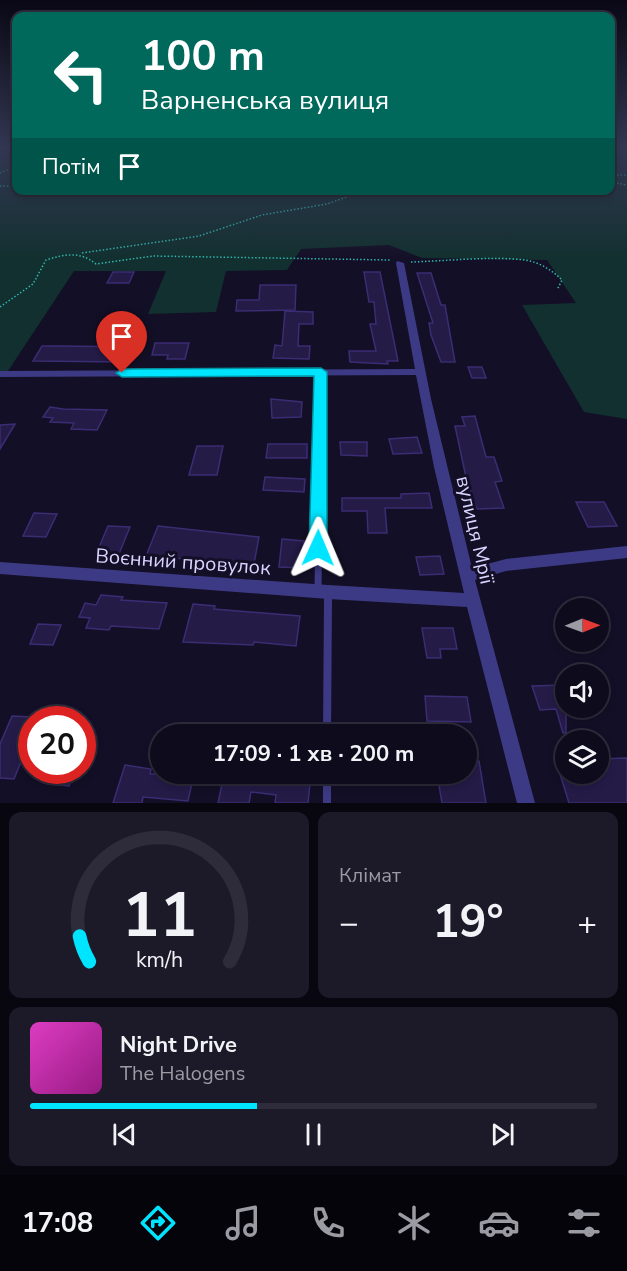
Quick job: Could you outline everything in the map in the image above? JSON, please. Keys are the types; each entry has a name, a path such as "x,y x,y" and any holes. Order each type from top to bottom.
{"street":[{"name":"вулиця Мрії","path":"400,262 418,372 471,600 526,803"},
{"path":"0,374 418,372"},
{"path":"467,576 506,565 627,552"},
{"name":"Воєнний провулок","path":"0,568 323,592 471,600"}],"lane":[{"path":"321,372 327,724"},
{"path":"327,784 327,803"}],"path":[{"path":"0,308 33,284 46,260 199,236 262,215 327,204 353,195"},
{"path":"80,253 96,264 153,256 326,257 384,259 400,262 525,260 541,263 552,270 561,280 557,290"}],"green space":[{"path":"0,186 12,186 12,195 615,195 615,186 627,186 627,419 584,412 522,305 576,303 547,260 422,258 389,245 301,249 287,270 226,271 216,312 148,314 166,271 74,271 6,374 0,374"}],"building":[{"path":"113,272 134,272 129,283 107,283"},
{"path":"364,272 380,272 398,361 387,361 388,364 350,362 349,351 376,351 370,324 376,324 374,302 369,302"},
{"path":"417,273 431,273 441,305 445,305 455,362 441,362 431,335 429,323 433,323"},
{"path":"260,285 296,285 295,310 236,311 237,300 259,300"},
{"path":"285,311 313,312 313,324 299,324 298,346 310,346 309,359 273,358 275,345 282,346"},
{"path":"155,343 189,343 185,359 167,359 168,355 152,355"},
{"path":"42,346 136,347 129,362 33,361"},
{"path":"468,367 482,367 486,378 472,378"},
{"path":"271,399 302,402 301,417 272,418"},
{"path":"50,407 107,410 97,430 71,429 74,423 50,422 53,418 43,417"},
{"path":"475,416 486,457 494,457 502,481 495,482 504,508 477,509 467,482 455,426 465,426 462,417"},
{"path":"15,424 0,449 0,425"},
{"path":"417,437 422,453 393,454 389,439"},
{"path":"340,442 367,442 367,456 341,455"},
{"path":"268,444 307,444 307,458 266,458"},
{"path":"197,446 223,446 217,475 189,475"},
{"path":"265,477 305,479 304,492 263,490"},
{"path":"429,493 432,508 385,508 387,533 368,533 367,511 342,511 342,498 401,498 401,494"},
{"path":"576,502 604,502 617,526 588,527"},
{"path":"34,513 57,514 46,537 23,536"},
{"path":"108,526 130,527 119,554 97,552"},
{"path":"158,526 259,537 254,564 146,556"},
{"path":"282,539 304,541 301,568 279,567"},
{"path":"440,556 444,574 420,575 416,557"},
{"path":"101,595 123,597 121,600 167,603 159,629 111,626 109,630 86,628 90,618 79,617 85,603 96,605"},
{"path":"193,604 215,606 214,609 300,616 296,646 254,642 253,645 183,642"},
{"path":"38,624 61,625 53,645 30,644"},
{"path":"422,628 453,628 457,649 440,649 441,658 427,658"},
{"path":"555,685 555,709 540,710 532,686"},
{"path":"425,696 467,697 471,722 427,721"},
{"path":"12,716 18,716 18,769 14,779 0,778 0,744"},
{"path":"559,718 566,718 566,730 562,730"},
{"path":"627,758 627,803 569,803 563,784 609,784 609,759"},
{"path":"477,761 479,761 486,803 442,803 439,784 477,784"},
{"path":"125,765 150,769 150,784 192,784 188,801 143,797 142,803 113,803"},
{"path":"222,784 310,784 308,803 275,803 276,795 251,792 249,803 218,803"}],"route":[{"path":"122,373 321,372 318,548"}]}
